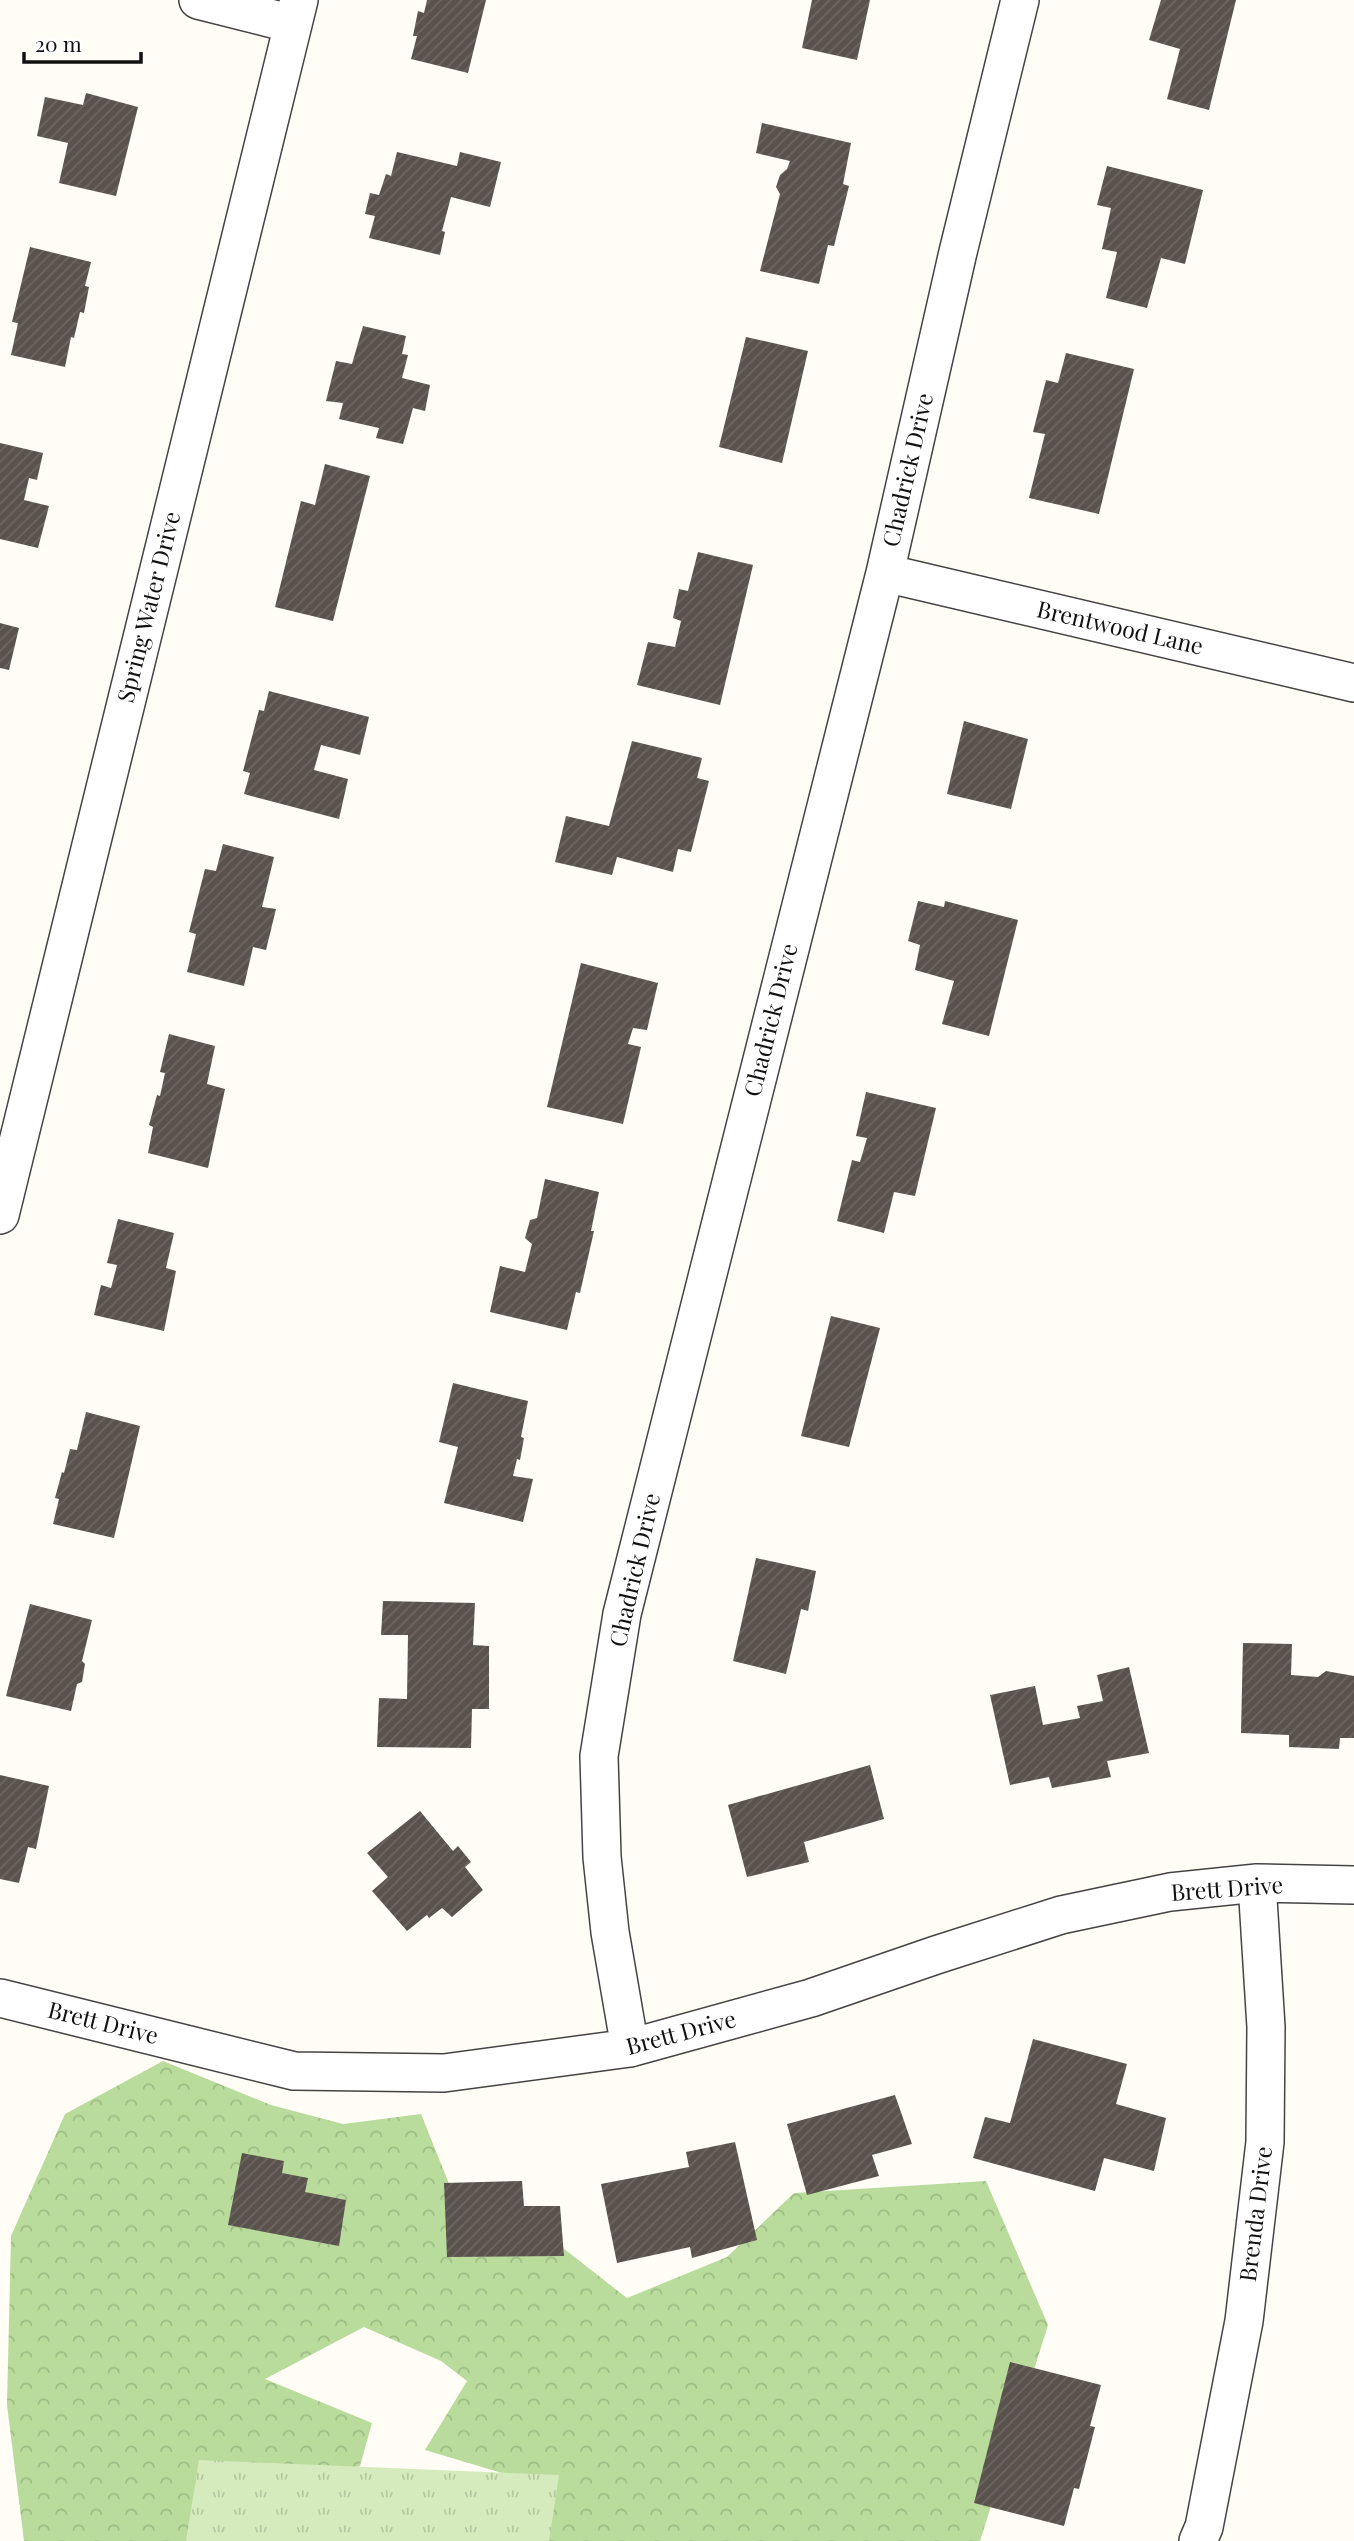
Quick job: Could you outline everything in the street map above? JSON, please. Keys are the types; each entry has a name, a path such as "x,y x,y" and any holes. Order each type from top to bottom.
{"street":[{"path":"198,0 296,12"},
{"name":"Chadrick Drive","path":"630,2048 610,1932 602,1857 599,1756 622,1614 885,573 958,252 1020,0"},
{"name":"Spring Water Drive","path":"0,1215 296,12"},
{"name":"Brentwood Lane","path":"885,573 1354,683"},
{"name":"Brett Drive","path":"0,1998 293,2071 444,2073 630,2048 811,1998 1061,1915 1170,1892 1257,1883 1354,1885"},
{"name":"Brenda Drive","path":"1198,2541 1204,2527 1244,2321 1265,2142 1266,2027 1257,1883"}],"green space":[{"path":"163,2061 271,2105 343,2124 421,2114 466,2226 545,2234 627,2298 727,2257 794,2193 986,2181 1048,2325 980,2541 512,2541 502,2473 425,2450 467,2381 441,2361 364,2327 265,2379 372,2423 360,2466 254,2514 229,2541 24,2541 7,2405 11,2236 65,2114"},
{"path":"199,2460 559,2475 549,2541 186,2541"}],"building":[{"path":"427,0 486,0 468,73 411,59 417,36 413,36 418,11 424,13"},
{"path":"812,0 870,0 857,60 802,48"},
{"path":"1161,0 1236,0 1209,110 1167,99 1180,49 1149,40"},
{"path":"86,93 138,107 116,196 59,183 68,143 37,136 45,97 83,105"},
{"path":"762,123 851,143 843,184 849,186 834,246 828,245 819,284 760,271 780,194 776,187 780,175 787,169 790,161 756,153"},
{"path":"397,152 457,166 460,152 501,162 490,207 451,197 442,231 445,232 440,255 369,238 375,216 365,214 370,193 379,195 386,174 391,176"},
{"path":"1107,166 1203,190 1185,264 1161,258 1147,308 1106,298 1117,252 1102,249 1111,208 1097,205"},
{"path":"30,247 91,262 85,286 89,287 84,313 80,312 74,338 71,337 65,367 11,355 18,323 12,322"},
{"path":"363,326 406,336 402,354 408,355 402,378 430,385 425,411 413,408 403,444 376,438 379,428 339,419 343,403 326,401 336,361 352,364"},
{"path":"746,337 808,351 782,463 719,447"},
{"path":"1066,353 1134,369 1099,514 1029,498 1045,434 1033,432 1046,380 1058,383"},
{"path":"0,443 43,453 37,480 29,478 24,500 49,506 38,548 0,539"},
{"path":"325,464 370,476 333,621 275,607 301,501 315,505"},
{"path":"698,552 753,565 720,705 637,685 648,642 675,647 681,621 673,618 679,589 688,591"},
{"path":"0,623 19,628 9,670 0,668"},
{"path":"269,691 369,717 360,755 321,745 314,770 348,779 339,819 244,794 250,773 243,771 259,710 264,711"},
{"path":"964,721 1028,739 1011,809 947,794"},
{"path":"632,741 702,758 697,778 709,781 691,852 678,849 673,872 617,857 612,875 555,862 566,816 609,826"},
{"path":"223,844 274,857 262,907 276,909 266,950 253,947 244,986 187,972 196,934 189,932 205,869 216,871"},
{"path":"918,901 944,907 945,901 1018,920 989,1036 942,1024 954,981 915,970 920,945 908,941"},
{"path":"581,963 658,983 647,1030 633,1028 628,1044 641,1047 623,1124 547,1107"},
{"path":"169,1034 215,1046 207,1084 225,1089 208,1168 148,1153 153,1127 149,1125 157,1095 160,1096 165,1073 160,1072"},
{"path":"866,1092 936,1108 915,1196 894,1192 884,1233 837,1221 852,1160 860,1162 867,1138 856,1136"},
{"path":"545,1179 599,1192 591,1231 594,1231 580,1293 576,1292 567,1330 490,1312 500,1266 525,1272 532,1244 525,1238 530,1220 537,1218"},
{"path":"118,1219 174,1233 166,1268 176,1271 164,1331 94,1315 101,1285 111,1288 117,1265 107,1263"},
{"path":"831,1316 880,1328 849,1447 801,1436"},
{"path":"453,1383 528,1401 520,1460 517,1459 513,1476 533,1479 523,1522 444,1503 458,1447 439,1442"},
{"path":"86,1412 140,1426 114,1538 53,1524 59,1499 55,1498 62,1472 64,1473 70,1449 77,1450"},
{"path":"756,1558 816,1571 808,1611 801,1609 786,1674 733,1661"},
{"path":"383,1601 475,1603 473,1645 489,1646 489,1709 472,1709 471,1748 377,1747 379,1698 407,1699 408,1635 381,1635"},
{"path":"30,1604 92,1620 82,1661 85,1664 82,1682 77,1684 71,1711 6,1696"},
{"path":"1243,1643 1292,1644 1291,1675 1318,1677 1326,1671 1354,1676 1354,1738 1340,1738 1339,1749 1289,1747 1289,1735 1241,1733"},
{"path":"1129,1667 1149,1753 1107,1761 1111,1777 1052,1788 1049,1777 1010,1785 990,1695 1035,1686 1043,1725 1080,1718 1077,1706 1103,1701 1097,1675"},
{"path":"870,1765 884,1819 804,1842 809,1862 747,1877 728,1805"},
{"path":"0,1775 49,1786 36,1849 28,1847 19,1883 0,1879"},
{"path":"420,1811 453,1851 458,1846 471,1862 465,1867 483,1890 452,1917 442,1908 429,1918 427,1915 407,1931 372,1891 388,1877 367,1853"},
{"path":"1033,2039 1127,2064 1116,2104 1166,2118 1154,2171 1104,2158 1095,2191 973,2158 985,2117 1010,2123"},
{"path":"895,2095 912,2144 872,2155 879,2176 807,2195 787,2124"},
{"path":"735,2142 757,2240 692,2258 690,2247 617,2263 601,2184 689,2167 686,2152"},
{"path":"242,2153 284,2161 282,2173 308,2178 305,2192 346,2200 339,2246 228,2225"},
{"path":"522,2181 524,2206 560,2206 564,2256 447,2257 444,2183"},
{"path":"1010,2362 1101,2385 1090,2426 1095,2427 1079,2489 1074,2488 1064,2526 974,2503"}]}
